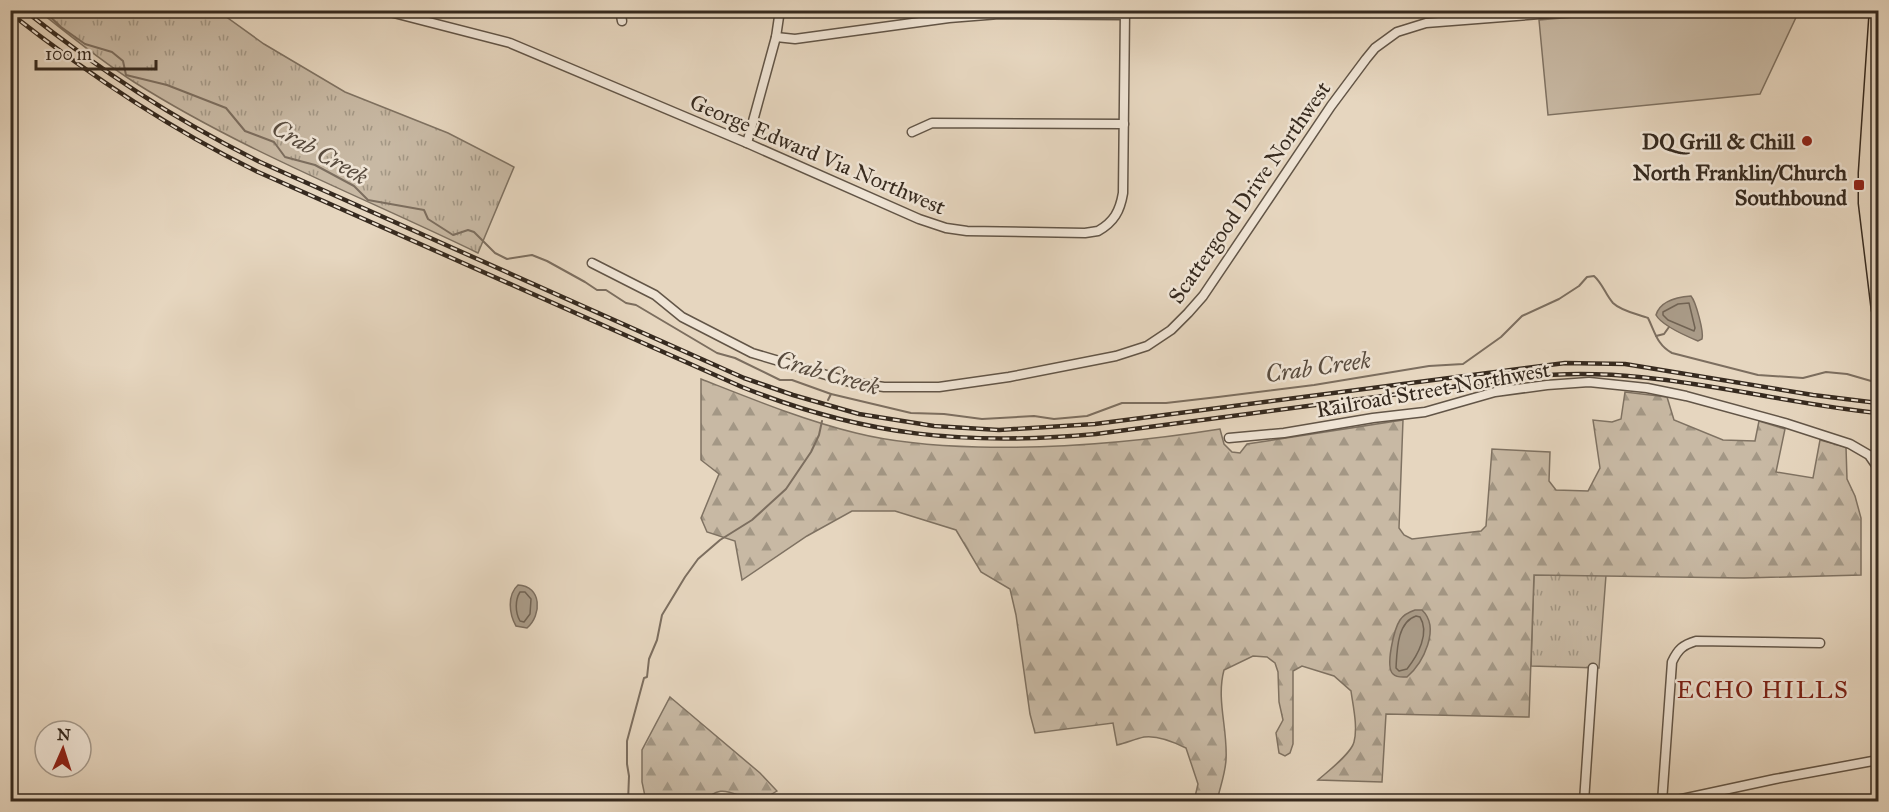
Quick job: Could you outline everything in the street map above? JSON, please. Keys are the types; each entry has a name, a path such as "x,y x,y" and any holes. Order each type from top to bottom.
{"main road":[{"path":"1876,10 1874,89 1865,173 1865,199 1878,310"}],"street":[{"name":"George Edward Via Northwest","path":"382,10 510,43 747,143 919,219 946,228 992,233 1085,233 1098,231 1116,216 1124,193 1125,13"},
{"path":"620,10 622,21"},
{"path":"747,143 776,37 780,10"},
{"name":"Scattergood Drive Northwest","path":"592,263 655,295 682,317 752,353 850,382 884,387 939,387 1116,356 1147,346 1171,330 1203,296 1331,106 1366,59 1387,39 1411,26 1426,23 1592,10"},
{"path":"776,37 795,39 949,18 999,14 1125,13"},
{"path":"912,132 932,123 1124,124"},
{"name":"Railroad Street Northwest","path":"1229,438 1284,433 1372,418 1425,412 1495,392 1589,382 1647,387 1785,423 1850,444 1869,455 1878,468"},
{"path":"1662,801 1672,662 1677,651 1684,645 1696,641 1820,643"},
{"path":"1584,801 1593,668"},
{"path":"1668,801 1878,760"}],"green space":[{"path":"39,11 218,11 264,44 345,92 448,133 514,167 478,253 260,152 175,107 109,65"},
{"path":"1644,11 1799,11 1760,94 1548,115 1539,20"},
{"path":"701,379 778,409 836,428 886,439 947,446 1069,446 1159,438 1220,429 1224,444 1232,452 1240,453 1247,444 1403,420 1399,528 1404,535 1412,539 1481,531 1486,526 1492,449 1550,452 1549,481 1556,490 1588,491 1600,468 1593,420 1612,422 1621,419 1625,392 1667,397 1674,420 1723,440 1755,441 1759,421 1785,429 1776,472 1813,478 1820,440 1846,447 1847,479 1861,518 1861,575 1744,578 1534,575 1529,717 1386,714 1382,782 1318,780 1352,747 1356,730 1354,710 1351,691 1334,676 1302,666 1293,671 1293,744 1290,753 1285,756 1279,753 1276,733 1283,720 1279,702 1278,672 1275,663 1267,657 1253,656 1224,670 1221,692 1226,748 1224,776 1217,801 1194,801 1198,784 1186,748 1176,743 1149,737 1117,745 1113,723 1035,733 1010,589 981,572 956,530 895,511 852,511 807,536 742,580 735,541 707,532 701,518 719,474 701,460"},
{"path":"1534,575 1606,575 1599,668 1531,666"},
{"path":"670,697 760,773 777,791 764,798 750,801 740,801 738,795 720,791 694,803 646,801 642,782 642,750"}],"water":[{"path":"1691,296 1702,330 1702,339 1698,341 1669,327 1656,315 1665,303"},
{"path":"518,585 532,590 537,602 535,616 527,628 516,626 512,616 511,599"},
{"path":"1415,610 1422,610 1427,617 1430,626 1428,645 1413,671 1407,677 1398,677 1393,674 1390,664 1393,639 1402,618"}],"waterway":[{"name":"Crab Creek","path":"43,10 61,27 85,44 112,52 123,61 126,75 167,85 226,108 245,131 274,142 285,157 315,165 354,186 368,200 424,210 428,219 453,235 468,230 474,232 495,253 507,259 532,255 547,261 597,290 606,290 626,303 636,305 717,353 735,358 780,380 792,380 831,394 911,413 982,419 1034,416 1054,419 1087,416 1122,403 1166,403 1314,385 1429,366 1463,364 1501,337 1522,316 1559,299 1579,286 1587,277 1594,276 1616,306 1648,318 1660,342 1672,353 1758,375 1803,378 1826,372 1847,374 1878,383"},
{"name":"Crab Creek","path":"1656,336 1664,334 1669,327"},
{"name":"Crab Creek","path":"828,400 831,394"},
{"path":"628,802 627,741 644,678 647,677 649,659 657,640 662,615 698,559 720,540 752,520 786,489 811,452 819,435 822,421"}],"railway":[{"path":"24,10 109,73 167,111 260,162 744,378 859,414 934,426 999,430 1095,424 1565,363 1625,364 1813,395 1878,403"},
{"path":"10,13 69,58 161,119 258,172 742,387 787,404 873,427 959,437 1003,439 1096,434 1527,377 1571,374 1659,379 1878,413"}],"place":[{"name":"DQ Grill & Chill","path":"1807,141"},
{"name":"North Franklin/Church Southbound","path":"1859,185"}],"district":[{"name":"ECHO HILLS","path":"1763,690"}]}
